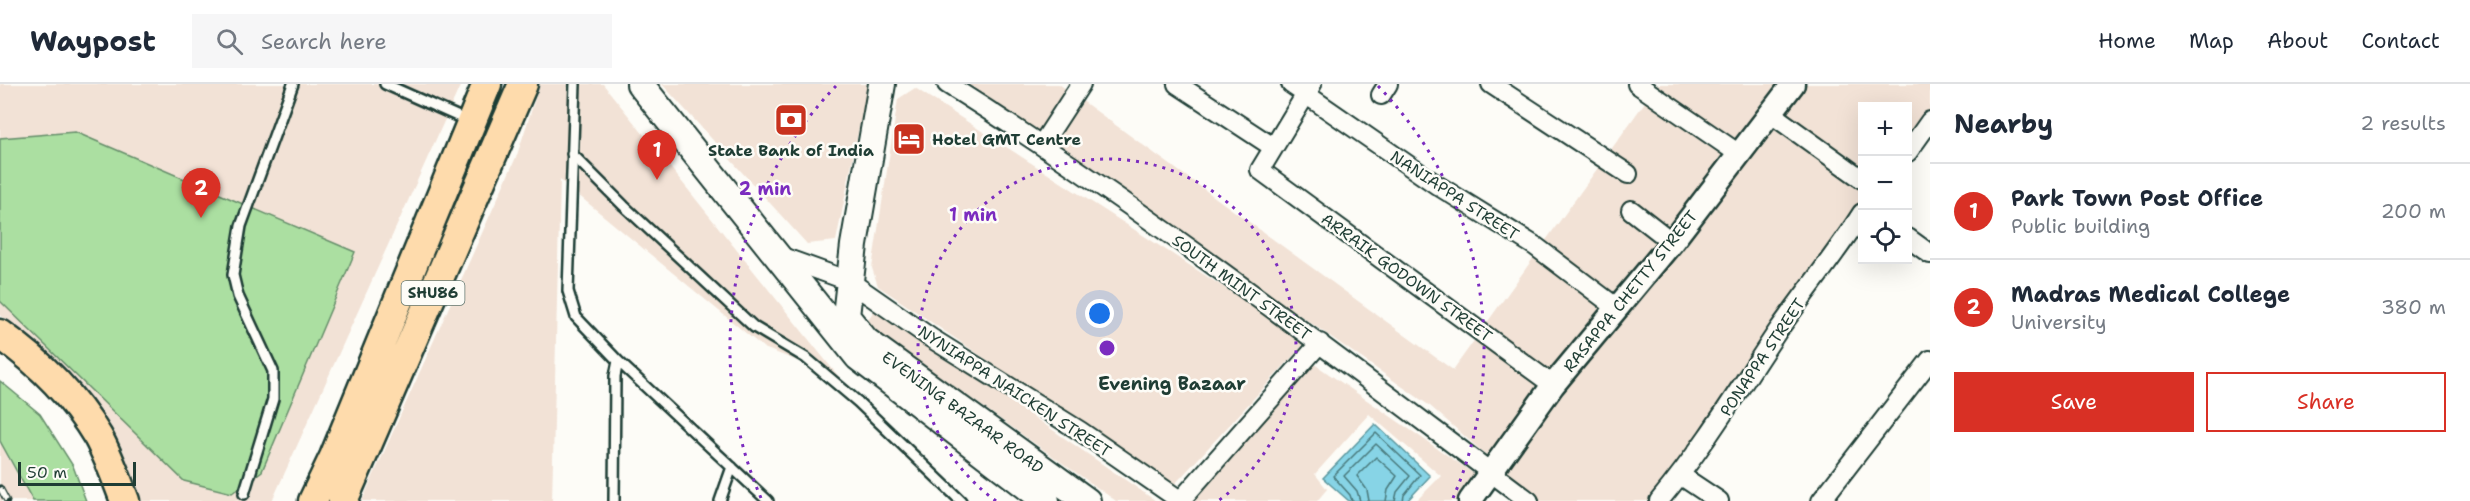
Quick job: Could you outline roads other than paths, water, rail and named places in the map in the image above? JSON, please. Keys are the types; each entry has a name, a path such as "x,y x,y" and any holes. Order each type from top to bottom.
{"main road":[{"name":"SHU86","path":"313,501 334,457 487,84"},
{"name":"SHU86","path":"343,501 523,84"},
{"name":"EVENING BAZAAR ROAD","path":"640,84 773,254 858,357 1022,469 1087,501"},
{"path":"849,281 882,84"},
{"name":"EVENING BAZAAR ROAD","path":"849,281 846,316 866,341 1022,469 1046,501"},
{"path":"0,334 34,362 79,410 101,444 113,498"},
{"path":"0,354 36,384 63,413 113,498"}],"street":[{"name":"SOUTH MINT STREET","path":"947,84 1042,144 1320,343 1528,501"},
{"path":"1177,84 1273,147 1303,88"},
{"path":"1491,84 1628,174"},
{"name":"RASAPPA CHETTY STREET","path":"1470,501 1553,385 1672,242 1793,84"},
{"path":"1645,86 1739,154"},
{"path":"1042,144 1072,87"},
{"name":"NANIAPPA STREET","path":"1303,88 1437,185 1534,246 1617,308"},
{"path":"1770,113 1858,175"},
{"path":"1912,146 1930,121"},
{"name":"ARRAIK GODOWN STREET","path":"1273,147 1260,170 1553,385"},
{"path":"1631,210 1672,242"},
{"name":"PONAPPA STREET","path":"1659,501 1680,475 1858,220"},
{"path":"1912,241 1930,254"},
{"name":"NYNIAPPA NAICKEN STREET","path":"773,254 849,281 931,338 1080,431 1180,501"},
{"path":"1180,501 1320,343"},
{"path":"1821,501 1930,360"},
{"path":"1680,475 1719,501"}],"lane":[{"path":"244,494 273,399 273,371 238,296 233,275 241,226 293,84"},
{"path":"386,84 470,122"},
{"path":"575,84 568,291 576,317 618,361 768,501"},
{"path":"572,154 624,206 754,327 806,358 858,402 961,501"},
{"path":"614,501 615,376 618,361"},
{"path":"720,501 732,467"}],"water":[{"path":"1375,424 1430,476 1407,501 1349,501 1323,478"}],"railway":[{"path":"0,488 7,501"}],"place":[{"name":"State Bank of India","path":"791,120"},
{"name":"Hotel GMT Centre","path":"909,139"},
{"name":"Park Town Post Office","path":"657,180"},
{"name":"Madras Medical College","path":"201,218"}],"district":[{"name":"Evening Bazaar","path":"1172,384"}]}
